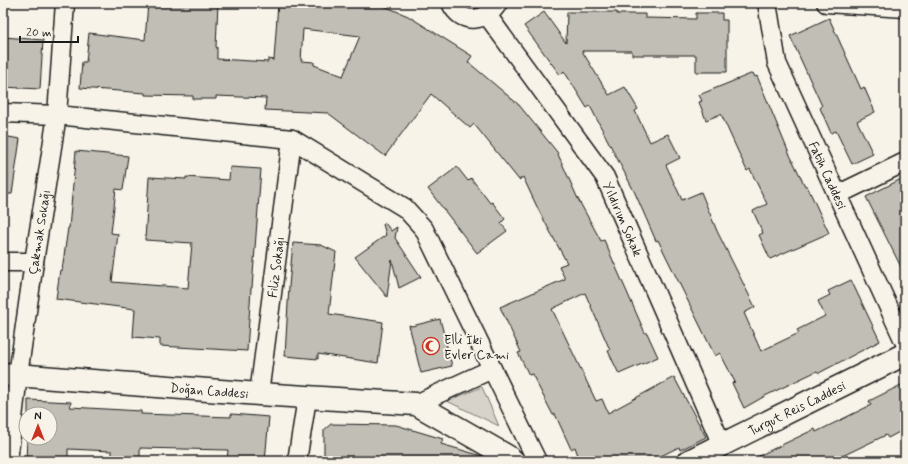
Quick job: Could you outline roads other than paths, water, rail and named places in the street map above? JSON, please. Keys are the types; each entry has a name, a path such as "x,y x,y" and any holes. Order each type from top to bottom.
{"street":[{"name":"Çakmak Sokağı","path":"8,461 10,374 34,262 57,115 65,3"},
{"path":"451,3 456,12 470,19 479,19 492,9"},
{"name":"Fatih Caddesi","path":"767,3 777,63 905,343"},
{"path":"826,3 905,8"},
{"name":"Yıldırım Sokak","path":"492,9 604,177 722,444"},
{"path":"3,113 57,115 292,139 405,208 424,229 537,461"},
{"name":"Filiz Sokağı","path":"260,394 292,139"},
{"path":"837,195 905,162"},
{"path":"3,262 34,262"},
{"name":"Turgut Reis Caddesi","path":"689,461 905,354"},
{"name":"Doğan Caddesi","path":"416,404 492,369"},
{"name":"Doğan Caddesi","path":"10,374 307,398 416,404 508,456 513,461"},
{"path":"296,461 307,398"}],"place":[{"name":"Elli İki Evler Cami","path":"431,346"}]}
